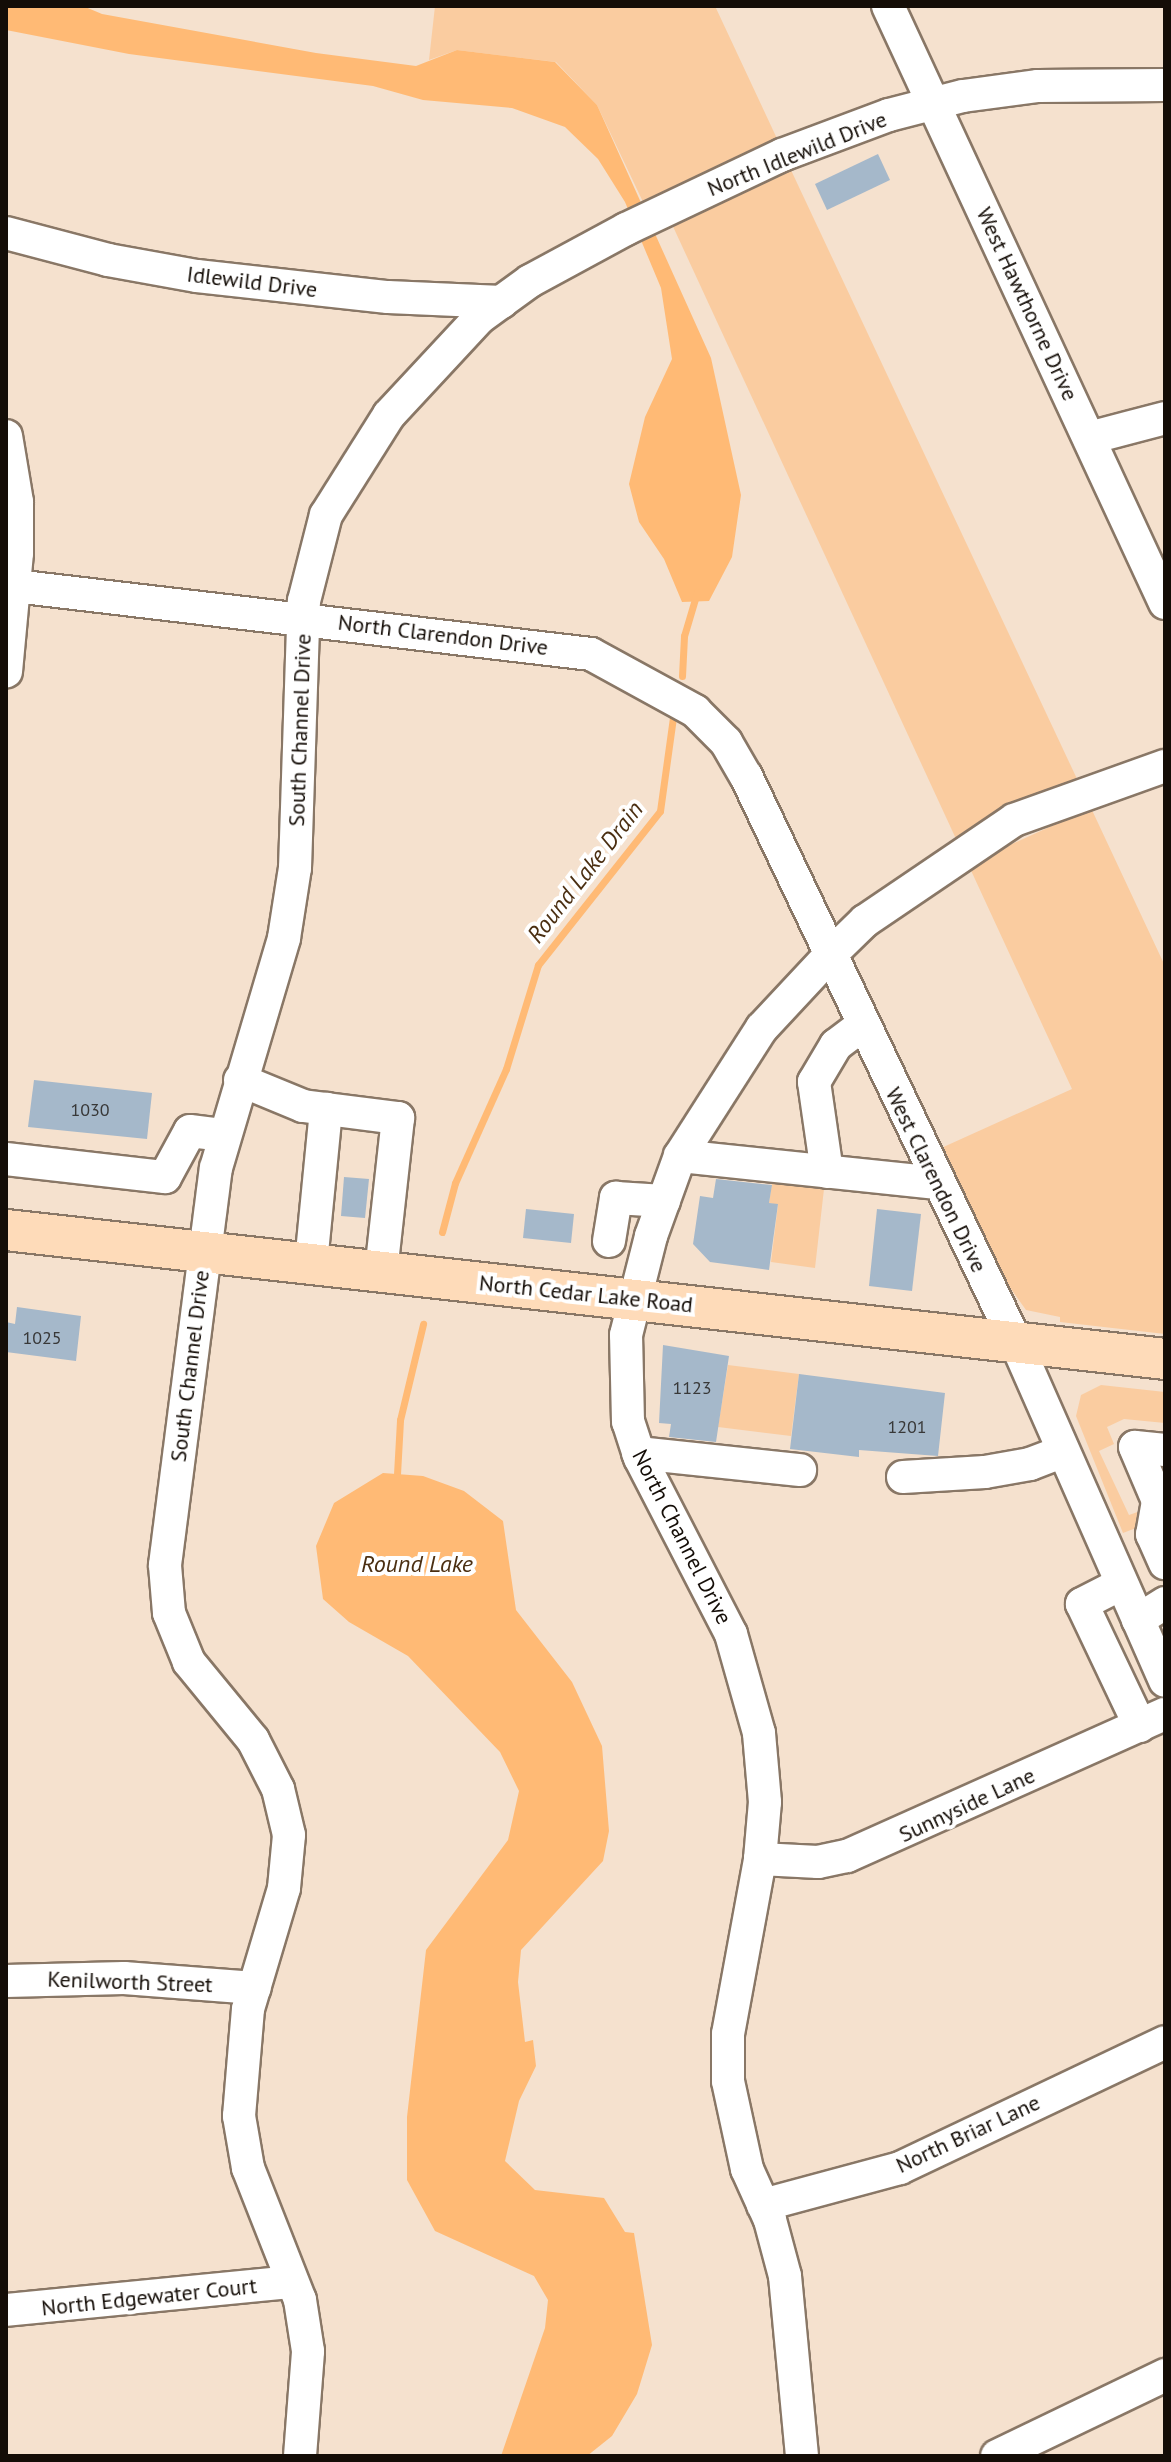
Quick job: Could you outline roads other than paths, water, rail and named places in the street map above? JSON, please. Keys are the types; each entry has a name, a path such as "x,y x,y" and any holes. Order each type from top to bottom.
{"main road":[{"name":"North Cedar Lake Road","path":"6,1230 634,1299 1017,1345 1165,1359"}],"street":[{"name":"West Hawthorne Drive","path":"888,6 1165,603"},
{"name":"North Idlewild Drive","path":"502,302 626,229 782,155 934,104 1038,86 1165,85"},
{"name":"Idlewild Drive","path":"6,233 108,260 197,276 388,297 502,302"},
{"name":"South Channel Drive","path":"300,2456 308,2351 292,2282 248,2168 239,2116 239,2062 255,1988 284,1888 289,1835 278,1789 253,1740 189,1662 169,1613 165,1565 205,1252 224,1135 284,938 295,868 303,618 317,542 355,464 389,415 479,318 502,302"},
{"path":"1089,438 1165,418"},
{"path":"6,436 17,502 6,671"},
{"name":"North Clarendon Drive","path":"10,586 591,654 677,700"},
{"name":"West Clarendon Drive","path":"677,700 726,742 936,1183 1017,1345 1165,1681"},
{"name":"North Channel Drive","path":"802,2456 785,2276 763,2205 747,2169 728,2081 728,2034 760,1859 764,1788 759,1733 731,1634 638,1453 628,1422 624,1377 634,1299 680,1156 762,1028 830,955 865,921 1014,820 1165,766"},
{"path":"827,1172 814,1082 836,1045 863,1025"},
{"path":"240,1080 303,1106 398,1118 381,1271"},
{"path":"311,1263 326,1109"},
{"path":"6,1159 165,1177 190,1131 224,1135"},
{"path":"680,1156 936,1183"},
{"path":"609,1241 616,1198 664,1201"},
{"path":"1108,1555 1159,1548 1158,1501 1135,1447 1165,1450"},
{"path":"903,1477 985,1472 1030,1464 1062,1452"},
{"path":"638,1453 800,1470"},
{"path":"1121,1584 1082,1604 1152,1720"},
{"path":"1138,1620 1165,1603"},
{"name":"Sunnyside Lane","path":"760,1859 818,1862 847,1856 1152,1720"},
{"name":"Kenilworth Street","path":"6,1981 124,1978 255,1988"},
{"name":"North Briar Lane","path":"763,2205 900,2168 1165,2042"},
{"name":"North Edgewater Court","path":"6,2310 292,2282"},
{"path":"997,2456 1165,2375"}],"water":[{"path":"6,6 83,6 102,14 316,53 416,66 457,50 555,62 597,105 711,358 741,495 732,557 709,601 682,602 664,559 639,522 629,484 645,417 672,359 661,288 625,202 598,159 565,127 512,108 423,100 373,86 129,54 6,30"},
{"name":"Round Lake","path":"383,1473 423,1476 464,1491 503,1521 516,1610 572,1682 602,1746 609,1831 603,1861 521,1950 518,1982 525,2042 533,2040 536,2066 519,2101 505,2161 535,2190 604,2198 625,2232 634,2233 652,2345 637,2394 612,2436 587,2456 501,2456 545,2328 548,2300 534,2276 435,2231 407,2180 407,2117 426,1950 508,1840 519,1791 500,1752 408,1656 349,1622 323,1599 316,1546 334,1503"}],"waterway":[{"name":"Round Lake Drain","path":"682,676 684,636 697,592"},
{"name":"Round Lake Drain","path":"442,1232 455,1183 506,1069 538,965 660,811 674,710"},
{"name":"Round Lake Drain","path":"397,1474 400,1420 423,1324"}]}
